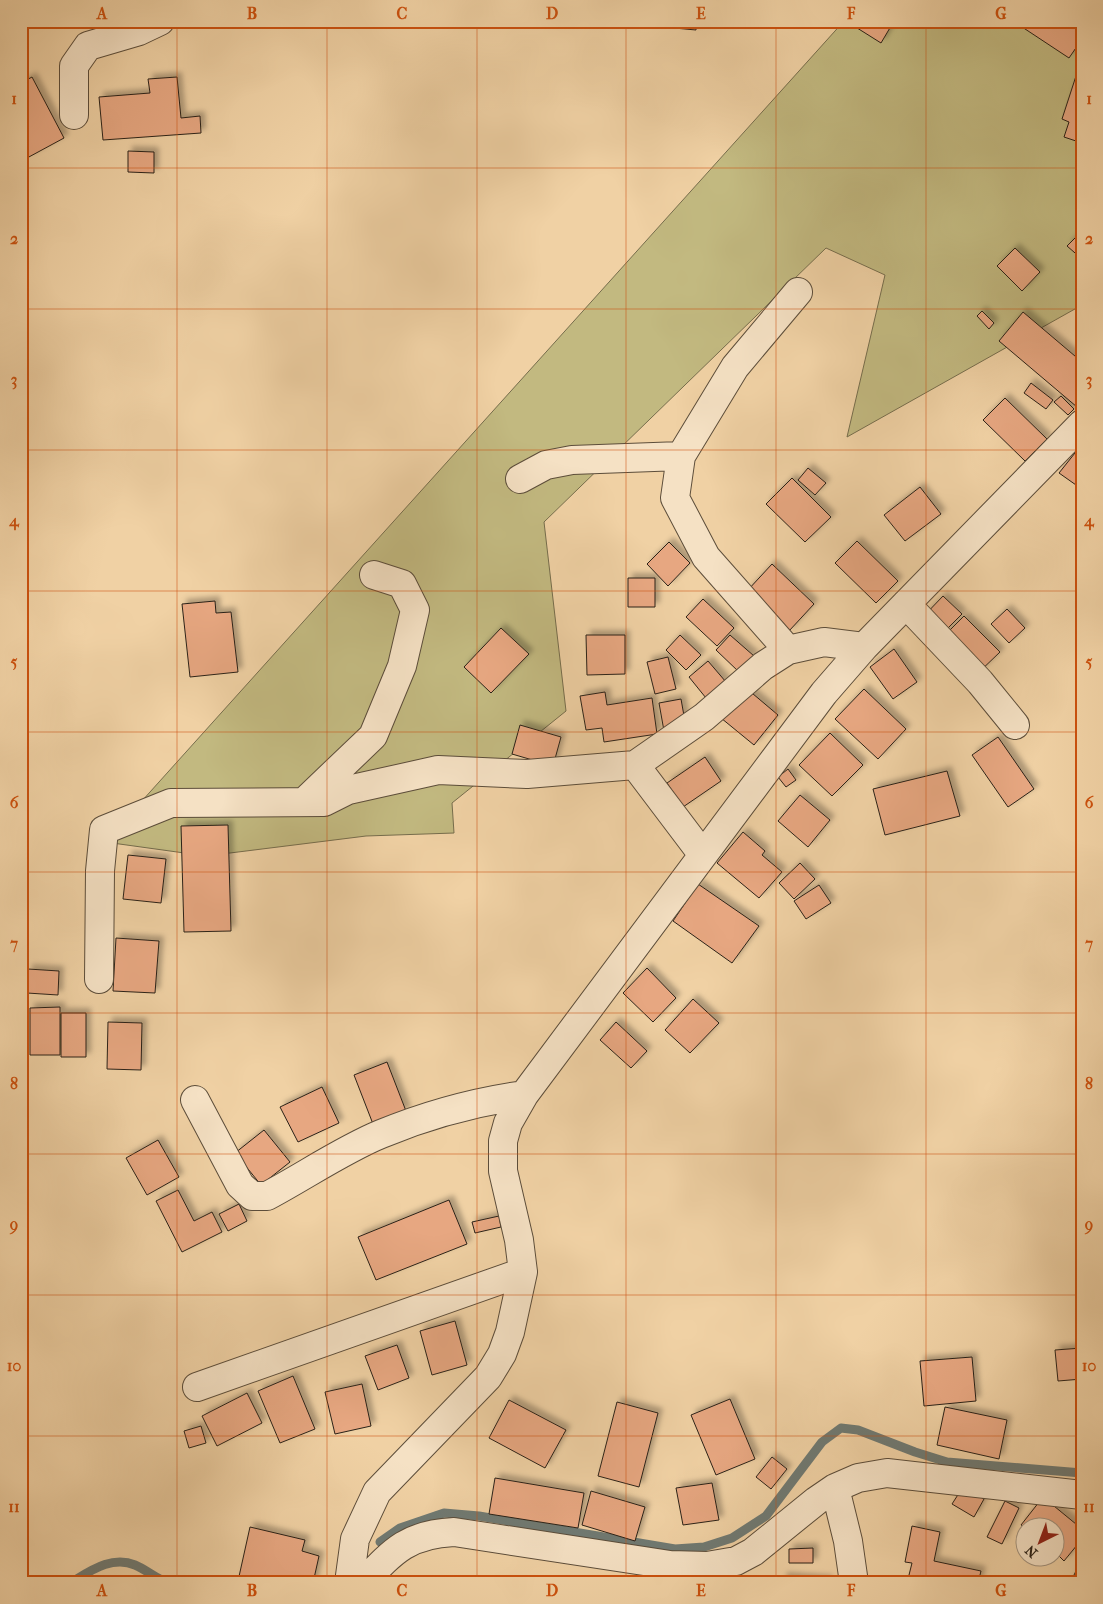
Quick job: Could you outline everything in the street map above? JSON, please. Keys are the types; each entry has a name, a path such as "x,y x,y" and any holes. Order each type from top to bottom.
{"street":[{"path":"74,115 74,66 88,46 139,31 160,21"},
{"path":"788,650 706,557 675,498 681,456 735,367 798,292"},
{"path":"349,1583 355,1539 376,1492 488,1377 502,1354 510,1332 523,1272 519,1240 503,1171 503,1141 508,1123 524,1096 824,693 864,647 1082,424"},
{"path":"520,479 546,465 572,460 681,456"},
{"path":"305,802 373,736 402,666 415,610 402,584 374,574"},
{"path":"906,604 980,682 1015,725"},
{"path":"99,979 100,871 104,830 171,803 324,802 348,790 438,770 527,774 635,765 704,717 763,666 788,650 824,642 864,647"},
{"path":"635,765 703,855"},
{"path":"195,1100 240,1185 252,1196 267,1196 379,1135 434,1114 478,1102 524,1096"},
{"path":"198,1387 523,1272"},
{"path":"363,1583 394,1552 412,1540 431,1533 454,1532 670,1565 707,1566 736,1561 752,1552 835,1488 858,1478 887,1473 1082,1495"},
{"path":"835,1488 848,1541 854,1583"}],"shaded area":[{"path":"844,21 1082,21 1082,305 847,437 885,275 826,248 544,522 566,711 452,803 454,833 366,836 206,856 105,842"}],"building":[{"path":"81,21 128,21 128,22 81,26"},
{"path":"598,21 696,21 696,30"},
{"path":"846,21 894,21 881,43"},
{"path":"1013,21 1082,21 1082,39 1069,58"},
{"path":"1076,76 1082,78 1082,143 1064,137 1069,122 1062,119"},
{"path":"32,77 64,138 27,158 21,148 21,83"},
{"path":"177,77 181,118 200,116 201,133 103,140 99,97 150,93 148,79"},
{"path":"128,151 154,152 154,173 128,172"},
{"path":"1082,231 1082,259 1067,246"},
{"path":"1015,248 1040,272 1022,291 997,266"},
{"path":"982,311 994,323 989,329 977,316"},
{"path":"1023,312 1082,362 1082,401 1077,407 999,341"},
{"path":"1031,383 1053,400 1046,409 1024,393"},
{"path":"1061,396 1074,409 1068,415 1054,402"},
{"path":"1005,398 1047,439 1025,461 983,420"},
{"path":"1075,453 1082,458 1082,478 1076,485 1059,473"},
{"path":"808,468 826,483 815,495 798,480"},
{"path":"792,478 831,517 805,542 766,504"},
{"path":"920,487 941,514 905,541 884,515"},
{"path":"857,541 898,581 876,603 835,563"},
{"path":"669,542 690,563 668,586 647,564"},
{"path":"772,564 814,604 789,631 747,591"},
{"path":"628,578 655,578 655,607 628,607"},
{"path":"943,596 962,614 939,637 921,619"},
{"path":"703,599 734,628 717,646 686,617"},
{"path":"215,601 216,613 231,612 238,672 190,677 182,604"},
{"path":"1007,609 1025,628 1009,643 991,624"},
{"path":"964,616 1000,652 976,675 940,640"},
{"path":"501,628 529,654 491,693 464,667"},
{"path":"586,635 625,635 625,674 587,675"},
{"path":"680,635 701,655 686,670 666,650"},
{"path":"730,635 754,656 739,672 716,650"},
{"path":"894,649 917,682 893,699 870,667"},
{"path":"668,657 676,689 655,694 647,662"},
{"path":"708,661 726,682 706,698 689,677"},
{"path":"746,688 778,715 754,745 721,718"},
{"path":"864,689 906,729 878,759 835,719"},
{"path":"605,692 607,705 652,698 657,734 604,742 602,728 586,730 580,696"},
{"path":"681,699 686,727 664,731 659,703"},
{"path":"520,725 561,737 553,766 512,754"},
{"path":"830,733 863,765 832,796 799,765"},
{"path":"998,737 1034,789 1008,807 972,755"},
{"path":"705,757 721,781 683,807 667,783"},
{"path":"788,769 796,780 786,787 778,777"},
{"path":"947,771 960,816 885,835 873,789"},
{"path":"800,795 830,820 808,847 778,821"},
{"path":"228,825 231,931 184,932 181,826"},
{"path":"743,832 765,851 762,855 782,872 759,898 717,863"},
{"path":"128,855 166,859 161,903 123,899"},
{"path":"800,863 815,879 794,899 779,883"},
{"path":"698,884 759,926 732,963 673,921"},
{"path":"819,885 831,903 806,919 794,901"},
{"path":"116,938 159,941 155,993 113,991"},
{"path":"647,968 676,998 653,1022 623,993"},
{"path":"28,969 59,971 58,995 27,993"},
{"path":"693,999 719,1023 690,1053 665,1030"},
{"path":"60,1007 60,1055 30,1055 30,1008"},
{"path":"61,1013 86,1013 86,1057 61,1057"},
{"path":"108,1022 142,1023 141,1070 107,1069"},
{"path":"616,1022 647,1051 631,1068 600,1040"},
{"path":"387,1062 406,1111 373,1124 354,1075"},
{"path":"322,1087 339,1123 298,1142 280,1107"},
{"path":"264,1130 290,1162 261,1185 235,1153"},
{"path":"158,1140 179,1177 147,1195 126,1158"},
{"path":"178,1190 194,1221 212,1212 222,1232 182,1252 156,1201"},
{"path":"449,1200 467,1244 376,1280 358,1237"},
{"path":"239,1204 247,1221 228,1231 219,1214"},
{"path":"499,1216 501,1227 475,1233 472,1222"},
{"path":"455,1321 467,1365 432,1375 420,1331"},
{"path":"397,1345 409,1378 378,1390 365,1356"},
{"path":"1082,1348 1082,1379 1058,1381 1055,1350"},
{"path":"972,1357 976,1401 924,1406 920,1361"},
{"path":"293,1376 315,1429 280,1443 258,1391"},
{"path":"362,1384 371,1426 335,1434 325,1392"},
{"path":"247,1393 262,1423 217,1446 202,1416"},
{"path":"730,1399 755,1459 716,1475 691,1415"},
{"path":"509,1400 566,1430 545,1468 489,1438"},
{"path":"617,1402 658,1413 639,1487 598,1476"},
{"path":"945,1407 1007,1420 999,1459 937,1445"},
{"path":"201,1426 206,1443 189,1448 184,1431"},
{"path":"772,1457 787,1469 771,1489 756,1477"},
{"path":"495,1478 584,1493 578,1528 489,1514"},
{"path":"712,1483 719,1520 683,1525 676,1488"},
{"path":"963,1487 984,1499 974,1517 952,1504"},
{"path":"591,1491 645,1507 635,1541 582,1525"},
{"path":"1043,1497 1082,1529 1082,1539 1066,1559 1066,1516 1028,1516"},
{"path":"1005,1501 1019,1508 1002,1544 987,1537"},
{"path":"912,1526 940,1532 934,1561 981,1571 978,1583 907,1583 912,1563 905,1562"},
{"path":"250,1527 305,1540 302,1551 319,1556 313,1583 238,1581"},
{"path":"813,1548 813,1563 789,1563 789,1549"},
{"path":"1082,1559 1082,1583 1070,1583"},
{"path":"783,1577 828,1580 827,1583 782,1583"}],"waterway":[{"path":"380,1542 400,1528 444,1513 479,1516 675,1549 704,1547 732,1538 766,1516 822,1442 841,1428 858,1430 947,1462 1082,1473"},
{"path":"70,1583 101,1566 117,1562 135,1565 169,1583"}]}
